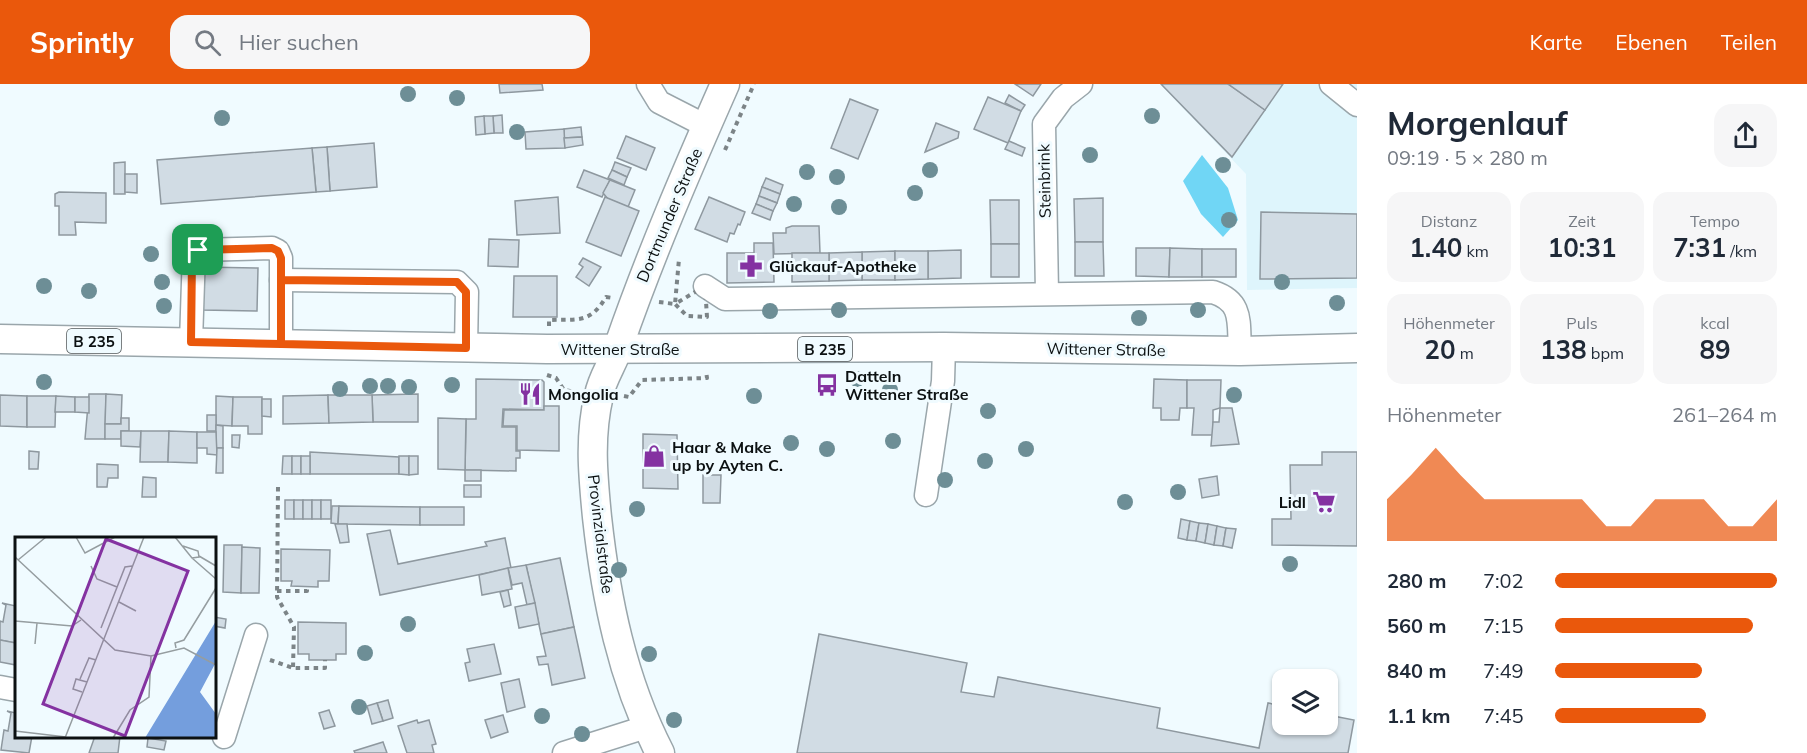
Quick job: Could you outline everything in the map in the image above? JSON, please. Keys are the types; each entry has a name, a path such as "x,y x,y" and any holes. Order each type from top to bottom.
{"main road":[{"name":"Dortmunder Straße","path":"619,347 633,300 725,84"},
{"name":"Wittener Straße","path":"0,339 466,348 758,349 944,346 1240,351 1357,348"},
{"name":"Provinzialstraße","path":"619,347 599,394 591,452 604,578 622,658 646,727 660,753"}],"street":[{"path":"648,84 659,102 706,126"},
{"name":"Steinbrink","path":"1047,293 1044,124 1064,98 1081,84"},
{"path":"1331,84 1357,105"},
{"path":"191,342 194,252 272,248 278,251 281,258 281,344"},
{"path":"281,280 457,282 466,292 466,348"},
{"path":"705,286 725,299 1213,291 1228,296 1238,310 1240,351"},
{"path":"926,495 943,381 944,346"},
{"path":"224,740 253,644"},
{"path":"0,687 15,690"},
{"path":"564,753 646,727"}],"path":[{"path":"278,487 277,597 294,627 293,668"},
{"path":"277,591 307,591 307,586"},
{"path":"253,644 293,668 325,668 325,660"}],"shaded area":[{"path":"1160,84 1357,84 1357,288 1247,290 1246,174"},
{"path":"1202,155 1228,188 1238,220 1223,237 1201,214 1183,181"}],"building":[{"path":"499,84 542,84 543,90 500,93"},
{"path":"1015,84 1041,84 1033,96"},
{"path":"1161,84 1228,84 1265,110 1232,157"},
{"path":"1228,84 1283,84 1265,110"},
{"path":"1009,95 1025,105 1021,111 1005,103"},
{"path":"988,97 1021,111 1008,143 974,129"},
{"path":"850,99 878,110 858,159 831,148"},
{"path":"502,115 503,133 494,133 493,116"},
{"path":"484,116 493,116 494,133 485,134"},
{"path":"484,116 485,134 476,135 475,117"},
{"path":"936,123 959,132 958,138 925,152"},
{"path":"581,127 582,137 564,138 564,129"},
{"path":"564,129 565,148 526,149 525,132"},
{"path":"626,136 655,148 646,170 617,158"},
{"path":"582,137 583,145 565,148 564,138"},
{"path":"1009,141 1025,148 1022,156 1005,149"},
{"path":"374,143 377,187 330,191 327,147"},
{"path":"327,147 330,191 316,192 312,148"},
{"path":"312,148 316,192 161,204 157,160"},
{"path":"125,162 125,194 114,194 114,163"},
{"path":"615,162 631,168 627,177 612,170"},
{"path":"584,170 610,180 602,197 577,187"},
{"path":"612,170 627,177 624,185 608,178"},
{"path":"125,174 137,174 137,193 125,192"},
{"path":"766,178 783,185 780,194 762,187"},
{"path":"610,180 635,190 628,207 608,199 603,193"},
{"path":"762,187 780,194 777,203 759,196"},
{"path":"59,192 106,193 106,223 75,222 76,235 59,235 59,206 55,206 55,194"},
{"path":"759,196 777,203 773,211 756,204"},
{"path":"558,197 560,233 517,235 515,201"},
{"path":"605,197 639,211 621,256 586,242"},
{"path":"709,197 745,212 740,225 738,224 734,234 730,233 727,242 695,229"},
{"path":"1103,198 1103,242 1075,242 1074,199"},
{"path":"990,200 1019,200 1019,244 991,244"},
{"path":"756,204 773,211 770,220 752,213"},
{"path":"1261,212 1357,214 1357,278 1260,279"},
{"path":"819,226 820,253 774,254 773,233 786,233 786,228"},
{"path":"489,239 519,240 518,267 488,266"},
{"path":"1075,242 1103,242 1104,276 1075,276"},
{"path":"754,243 773,243 774,282 727,283 727,253 754,253"},
{"path":"991,244 1019,244 1019,277 991,277"},
{"path":"1136,248 1170,248 1169,277 1136,276"},
{"path":"1170,248 1202,249 1202,277 1169,277"},
{"path":"1202,249 1236,249 1236,277 1202,277"},
{"path":"961,250 961,278 928,279 928,251"},
{"path":"895,251 895,280 862,280 862,252"},
{"path":"895,251 928,251 928,279 895,280"},
{"path":"862,252 862,280 829,281 829,253"},
{"path":"792,253 829,253 829,281 792,282"},
{"path":"583,258 601,267 589,286 576,277 583,267 579,264"},
{"path":"202,267 258,268 257,311 202,310"},
{"path":"514,276 557,276 557,317 513,317"},
{"path":"476,379 542,380 544,382 544,410 503,409 502,427 516,427 516,451 520,451 520,458 516,458 516,471 465,470 466,419 476,419"},
{"path":"1154,379 1187,380 1187,408 1180,408 1179,420 1161,420 1161,408 1153,408"},
{"path":"1187,380 1221,380 1220,408 1213,410 1213,435 1192,435 1194,408 1187,408"},
{"path":"89,394 106,394 105,439 85,439"},
{"path":"106,394 122,395 121,424 105,424"},
{"path":"418,394 418,422 373,422 372,395"},
{"path":"0,395 27,396 27,427 0,426"},
{"path":"328,395 329,423 283,424 283,396"},
{"path":"328,395 372,395 373,422 329,423"},
{"path":"27,396 56,396 55,427 27,427"},
{"path":"56,396 75,397 75,412 55,412"},
{"path":"216,396 233,397 232,426 216,425"},
{"path":"75,397 89,397 89,413 75,412"},
{"path":"233,397 262,397 262,434 248,434 248,426 232,426"},
{"path":"262,399 271,399 271,417 262,416"},
{"path":"544,406 559,406 559,451 517,450 517,426 503,426 504,410 544,410"},
{"path":"1220,408 1232,408 1239,444 1211,446 1213,422 1219,422"},
{"path":"207,415 216,415 216,431 207,431"},
{"path":"121,418 129,418 129,431 121,431 121,439 105,439 105,424 121,424"},
{"path":"438,418 466,419 465,470 438,469"},
{"path":"216,425 223,426 223,448 216,448"},
{"path":"121,431 141,431 140,447 121,446"},
{"path":"141,431 169,431 168,462 140,462"},
{"path":"169,431 197,432 197,463 168,462"},
{"path":"197,432 216,432 217,455 207,454 207,448 197,448"},
{"path":"643,434 677,435 678,489 643,488"},
{"path":"232,435 240,435 239,448 232,447"},
{"path":"217,448 223,448 223,473 216,473"},
{"path":"29,451 39,452 38,469 29,469"},
{"path":"310,452 399,457 399,474 310,474"},
{"name":"Lidl","path":"1322,452 1357,452 1357,546 1272,545 1272,519 1291,519 1290,465 1322,465"},
{"path":"283,456 292,456 292,474 282,474"},
{"path":"292,456 301,456 301,474 292,474"},
{"path":"301,456 310,456 310,474 301,474"},
{"path":"399,456 409,456 409,475 399,474"},
{"path":"409,456 418,456 418,474 409,475"},
{"path":"97,464 118,465 118,478 108,478 107,487 97,487"},
{"path":"465,470 481,470 481,481 465,481"},
{"path":"703,475 721,475 720,503 703,503"},
{"path":"1217,476 1219,495 1202,498 1199,479"},
{"path":"143,477 156,478 156,497 142,497"},
{"path":"464,485 481,485 481,497 464,497"},
{"path":"285,500 294,500 294,519 285,519"},
{"path":"294,500 303,500 303,519 294,519"},
{"path":"303,500 312,500 312,519 303,519"},
{"path":"312,500 321,500 321,519 312,519"},
{"path":"321,500 331,500 331,519 321,519"},
{"path":"332,506 339,506 338,524 331,523"},
{"path":"339,506 420,507 420,525 338,524"},
{"path":"420,507 464,507 464,525 420,525"},
{"path":"1181,519 1190,521 1187,540 1178,538"},
{"path":"1190,521 1199,523 1196,541 1187,540"},
{"path":"1199,523 1208,524 1205,543 1196,541"},
{"path":"335,524 347,524 349,542 340,543"},
{"path":"1208,524 1217,526 1214,545 1205,543"},
{"path":"1217,526 1226,528 1223,546 1214,545"},
{"path":"1226,528 1236,529 1232,548 1223,546"},
{"path":"390,530 398,564 487,546 485,542 505,538 511,568 380,595 367,534"},
{"path":"224,545 242,545 241,593 223,592"},
{"path":"242,547 260,548 259,593 241,593"},
{"path":"281,549 330,550 329,581 318,581 318,587 291,586 292,581 281,581"},
{"path":"560,558 574,627 541,634 526,565"},
{"path":"526,565 535,603 527,605 522,583 512,585 508,568"},
{"path":"508,568 512,589 482,595 479,575"},
{"path":"508,590 511,605 504,607 500,592"},
{"path":"2,603 15,606 15,643 0,640 0,621 3,622 6,605"},
{"path":"535,603 539,624 519,628 515,607"},
{"path":"216,617 226,619 225,628 216,626"},
{"path":"298,622 346,623 346,654 336,654 336,660 309,660 309,654 298,654"},
{"path":"574,627 585,678 552,685 548,664 539,665 537,657 546,656 541,634"},
{"path":"819,634 967,663 961,692 994,697 998,677 1160,708 1157,728 1259,748 1268,703 1272,704 1272,735 1338,735 1338,717 1354,720 1348,753 797,753"},
{"path":"0,640 15,643 15,665 0,662"},
{"path":"494,644 501,674 469,681 465,663 470,662 467,649"},
{"path":"519,679 525,707 507,712 501,683"},
{"path":"388,700 393,718 383,721 377,703"},
{"path":"377,703 383,721 372,724 367,706"},
{"path":"329,710 335,726 324,729 319,713"},
{"path":"7,711 15,713 15,738 32,738 29,753 1,750 4,730 8,731 11,713"},
{"path":"503,715 508,732 491,738 485,720"},
{"path":"417,720 418,723 429,720 436,744 432,745 434,753 407,753 398,726"},
{"path":"94,738 120,738 118,753 89,753"},
{"path":"148,738 166,741 164,750 147,747"},
{"path":"383,742 387,753 355,753 354,751"}],"place":[{"name":"Glückauf-Apotheke","path":"751,266"},
{"name":"Datteln Wittener Straße","path":"827,385"},
{"name":"Mongolia","path":"530,394"},
{"name":"Haar & Make up by Ayten C.","path":"654,456"},
{"name":"Lidl","path":"1324,502"}],"route":[{"path":"198,250 194,252 192,258 191,342 281,344 281,280 457,282 463,285 466,292 466,348 281,344 281,258 278,251 272,248 198,250"}]}
